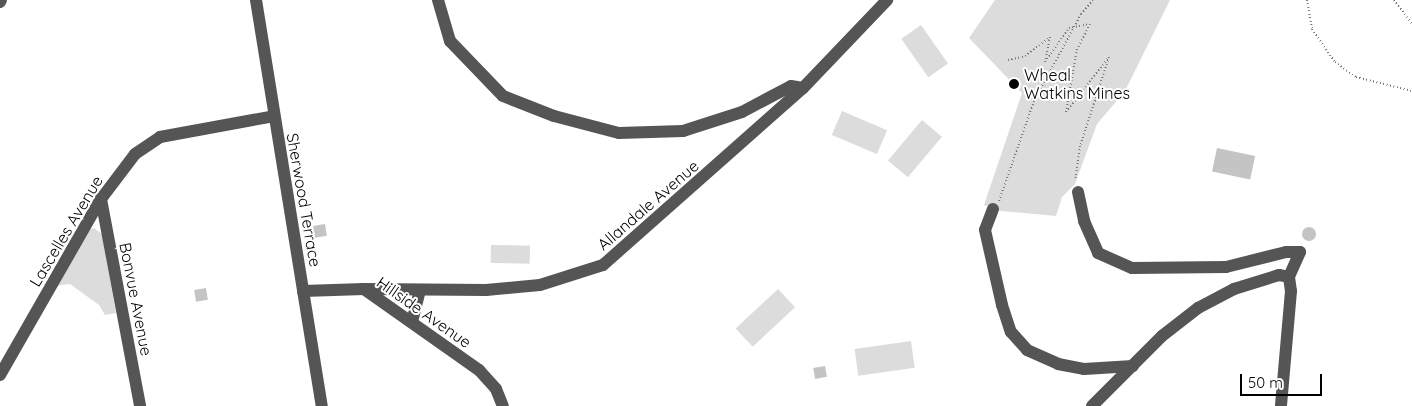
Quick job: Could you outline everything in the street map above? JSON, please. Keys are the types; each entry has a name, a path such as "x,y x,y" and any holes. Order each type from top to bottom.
{"street":[{"name":"Sherwood Terrace","path":"256,0 322,406"},
{"path":"438,0 450,41 503,96 554,116 619,133 683,132 742,112 791,86 803,88"},
{"name":"Allandale Avenue","path":"364,289 420,290 540,285 603,265 803,88 887,0"},
{"name":"Lascelles Avenue","path":"0,375 101,199 135,154 160,137 274,116"},
{"path":"1078,192 1084,221 1098,252 1132,268 1226,267 1286,252 1300,252 1289,276 1291,291 1280,406"},
{"name":"Bonvue Avenue","path":"101,199 140,406"},
{"path":"993,209 985,230 1002,305 1011,332 1027,350 1058,364 1084,369 1133,366"},
{"path":"1092,406 1133,366 1198,308 1260,279 1289,276"},
{"name":"Hillside Avenue","path":"303,291 364,289 478,370 496,389 503,406"},
{"path":"412,322 420,290"}],"path":[{"path":"993,209 1001,199 1034,101 1073,29 1094,0"},
{"path":"1307,0 1312,29 1335,62 1356,76 1412,92"},
{"path":"1394,0 1412,24"},
{"path":"1008,60 1025,56 1050,37 1046,62 1069,28 1073,29 1090,24 1077,49 1066,112 1109,56 1074,170 1078,192"}],"shaded area":[{"path":"995,0 1170,0 1125,91 1097,124 1075,184 1062,197 1056,216 1001,211 984,205 1022,93 969,38"},
{"path":"921,25 948,64 928,77 901,39"},
{"path":"842,111 887,130 877,154 832,135"},
{"path":"922,120 942,137 908,177 888,161"},
{"path":"94,228 102,234 116,313 105,315 99,305 70,284 55,286 88,230"},
{"path":"491,245 530,246 530,264 491,263"},
{"path":"778,289 795,307 753,347 736,329"},
{"path":"911,341 915,368 858,376 855,349"}],"building":[{"path":"1217,148 1255,156 1250,180 1212,171"},
{"path":"325,224 327,236 315,238 313,226"},
{"path":"1309,227 1314,229 1316,234 1314,239 1309,241 1304,239 1302,234 1304,229"},
{"path":"206,288 208,300 196,302 194,290"},
{"path":"825,366 827,377 815,379 813,368"}],"place":[{"name":"Wheal Watkins Mines","path":"1014,84"}]}
